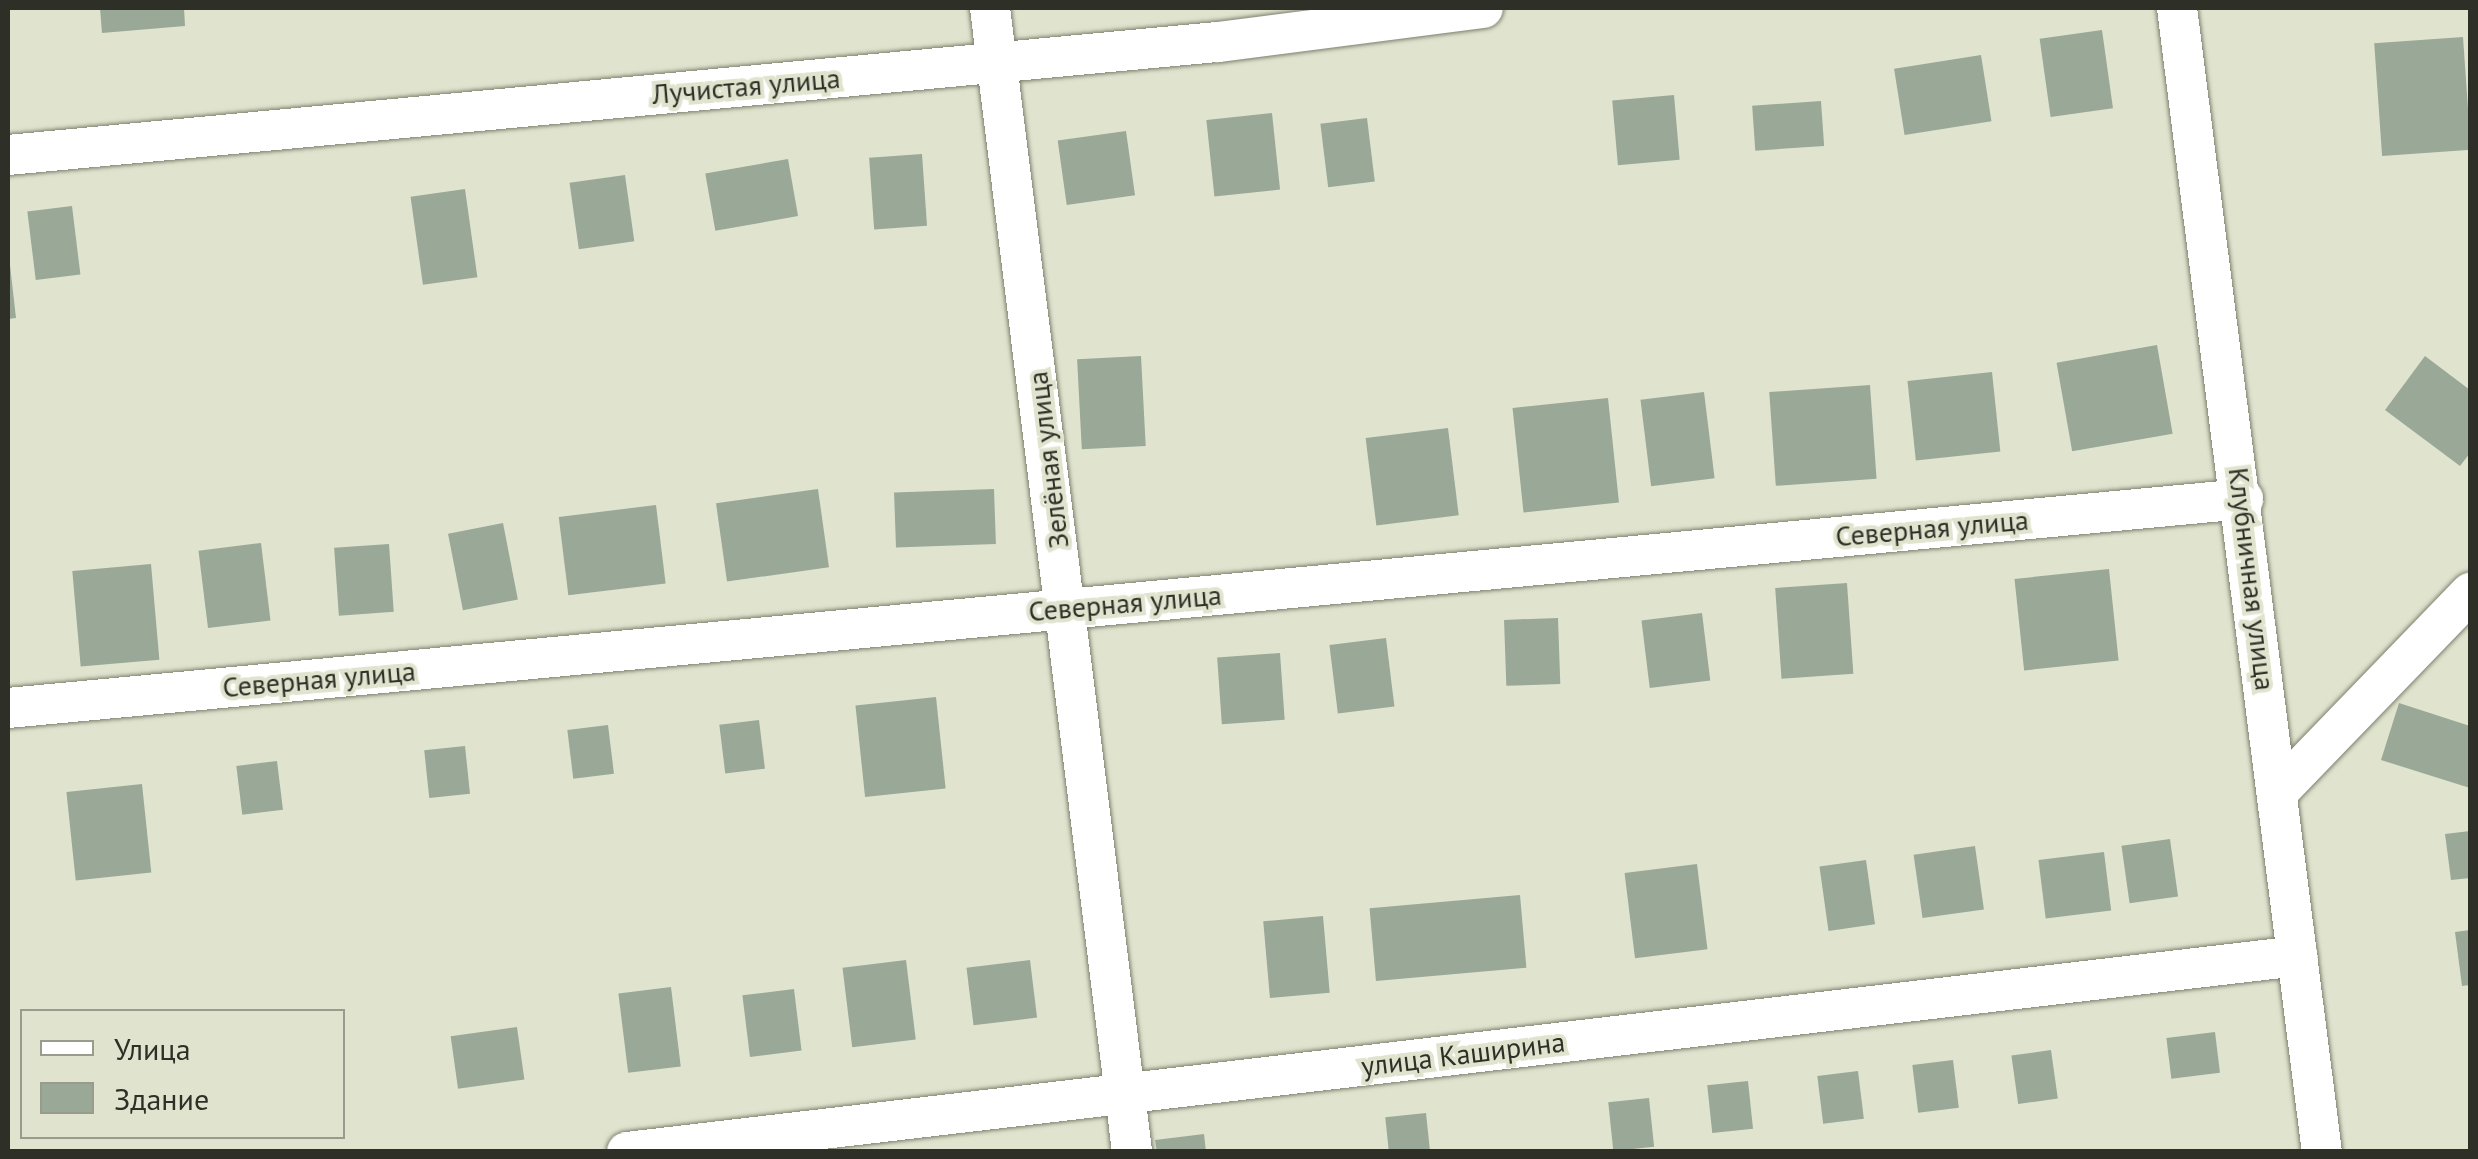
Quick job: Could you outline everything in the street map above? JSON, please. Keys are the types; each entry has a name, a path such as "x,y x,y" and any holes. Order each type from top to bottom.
{"street":[{"name":"Зелёная улица","path":"990,8 1132,1152"},
{"name":"Лучистая улица","path":"8,156 1218,42 1483,8"},
{"name":"Клубничная улица","path":"2178,8 2322,1152"},
{"name":"Северная улица","path":"8,708 2242,499"},
{"path":"2278,792 2470,593"},
{"name":"улица Каширина","path":"627,1152 2298,956"}],"building":[{"path":"100,8 184,8 185,26 102,33"},
{"path":"2102,30 2113,108 2051,117 2040,39"},
{"path":"2463,37 2470,150 2382,156 2374,43"},
{"path":"1981,55 1991,121 1905,135 1894,69"},
{"path":"1674,95 1680,160 1618,165 1612,100"},
{"path":"1821,101 1824,146 1755,151 1752,106"},
{"path":"1272,113 1280,190 1214,196 1206,120"},
{"path":"1367,118 1375,182 1328,187 1320,124"},
{"path":"1126,131 1135,195 1067,205 1058,141"},
{"path":"922,154 927,226 874,230 869,158"},
{"path":"788,159 798,216 715,231 705,174"},
{"path":"625,175 634,241 579,249 570,183"},
{"path":"465,189 477,277 423,285 411,197"},
{"path":"72,206 80,274 36,280 27,211"},
{"path":"8,266 16,318 8,319"},
{"path":"2157,345 2173,434 2072,451 2057,363"},
{"path":"1141,356 1146,446 1082,449 1077,359"},
{"path":"2425,356 2470,390 2470,453 2460,466 2385,410"},
{"path":"1992,372 2000,452 1916,460 1907,381"},
{"path":"1870,385 1877,479 1776,486 1769,392"},
{"path":"1704,392 1715,478 1651,486 1640,400"},
{"path":"1608,398 1619,502 1524,512 1513,408"},
{"path":"1448,428 1459,515 1376,525 1366,438"},
{"path":"818,489 829,567 727,582 716,503"},
{"path":"994,489 996,544 896,547 894,492"},
{"path":"656,505 666,583 568,595 559,517"},
{"path":"503,523 518,600 463,610 448,534"},
{"path":"261,543 271,620 208,628 198,551"},
{"path":"389,544 394,612 339,616 334,548"},
{"path":"151,564 159,660 81,667 72,571"},
{"path":"2109,569 2119,660 2024,670 2015,579"},
{"path":"1847,583 1853,674 1782,679 1775,588"},
{"path":"1702,613 1710,680 1650,688 1641,620"},
{"path":"1558,618 1560,684 1506,686 1504,620"},
{"path":"1386,638 1394,706 1338,713 1329,645"},
{"path":"1280,653 1285,720 1222,724 1217,657"},
{"path":"936,697 946,788 865,797 855,705"},
{"path":"2399,703 2470,726 2470,788 2381,760"},
{"path":"759,720 765,769 725,774 719,725"},
{"path":"608,725 614,774 573,779 567,730"},
{"path":"465,746 470,794 429,798 424,750"},
{"path":"277,761 283,810 242,815 236,766"},
{"path":"142,784 151,873 76,880 66,792"},
{"path":"2470,831 2470,878 2451,880 2445,834"},
{"path":"2170,839 2178,896 2130,903 2121,846"},
{"path":"1975,846 1984,909 1923,918 1914,855"},
{"path":"2104,852 2111,911 2046,919 2038,860"},
{"path":"1866,860 1875,924 1829,931 1819,867"},
{"path":"1697,864 1707,949 1635,958 1625,873"},
{"path":"1520,895 1526,968 1376,981 1370,908"},
{"path":"1323,916 1330,993 1270,998 1263,921"},
{"path":"2470,930 2470,985 2462,986 2455,932"},
{"path":"906,960 916,1039 852,1047 842,968"},
{"path":"1030,960 1037,1018 974,1025 966,968"},
{"path":"671,987 681,1066 628,1073 618,993"},
{"path":"794,989 802,1051 750,1057 742,995"},
{"path":"517,1027 524,1079 458,1089 451,1036"},
{"path":"2215,1032 2220,1073 2171,1079 2166,1038"},
{"path":"2051,1050 2058,1099 2018,1104 2011,1056"},
{"path":"1953,1060 1959,1108 1918,1113 1912,1065"},
{"path":"1858,1071 1864,1119 1823,1124 1817,1076"},
{"path":"1748,1081 1753,1129 1712,1133 1707,1085"},
{"path":"1649,1098 1654,1147 1613,1151 1608,1102"},
{"path":"1426,1113 1430,1152 1389,1152 1385,1117"},
{"path":"1204,1134 1206,1152 1157,1152 1155,1140"}]}
